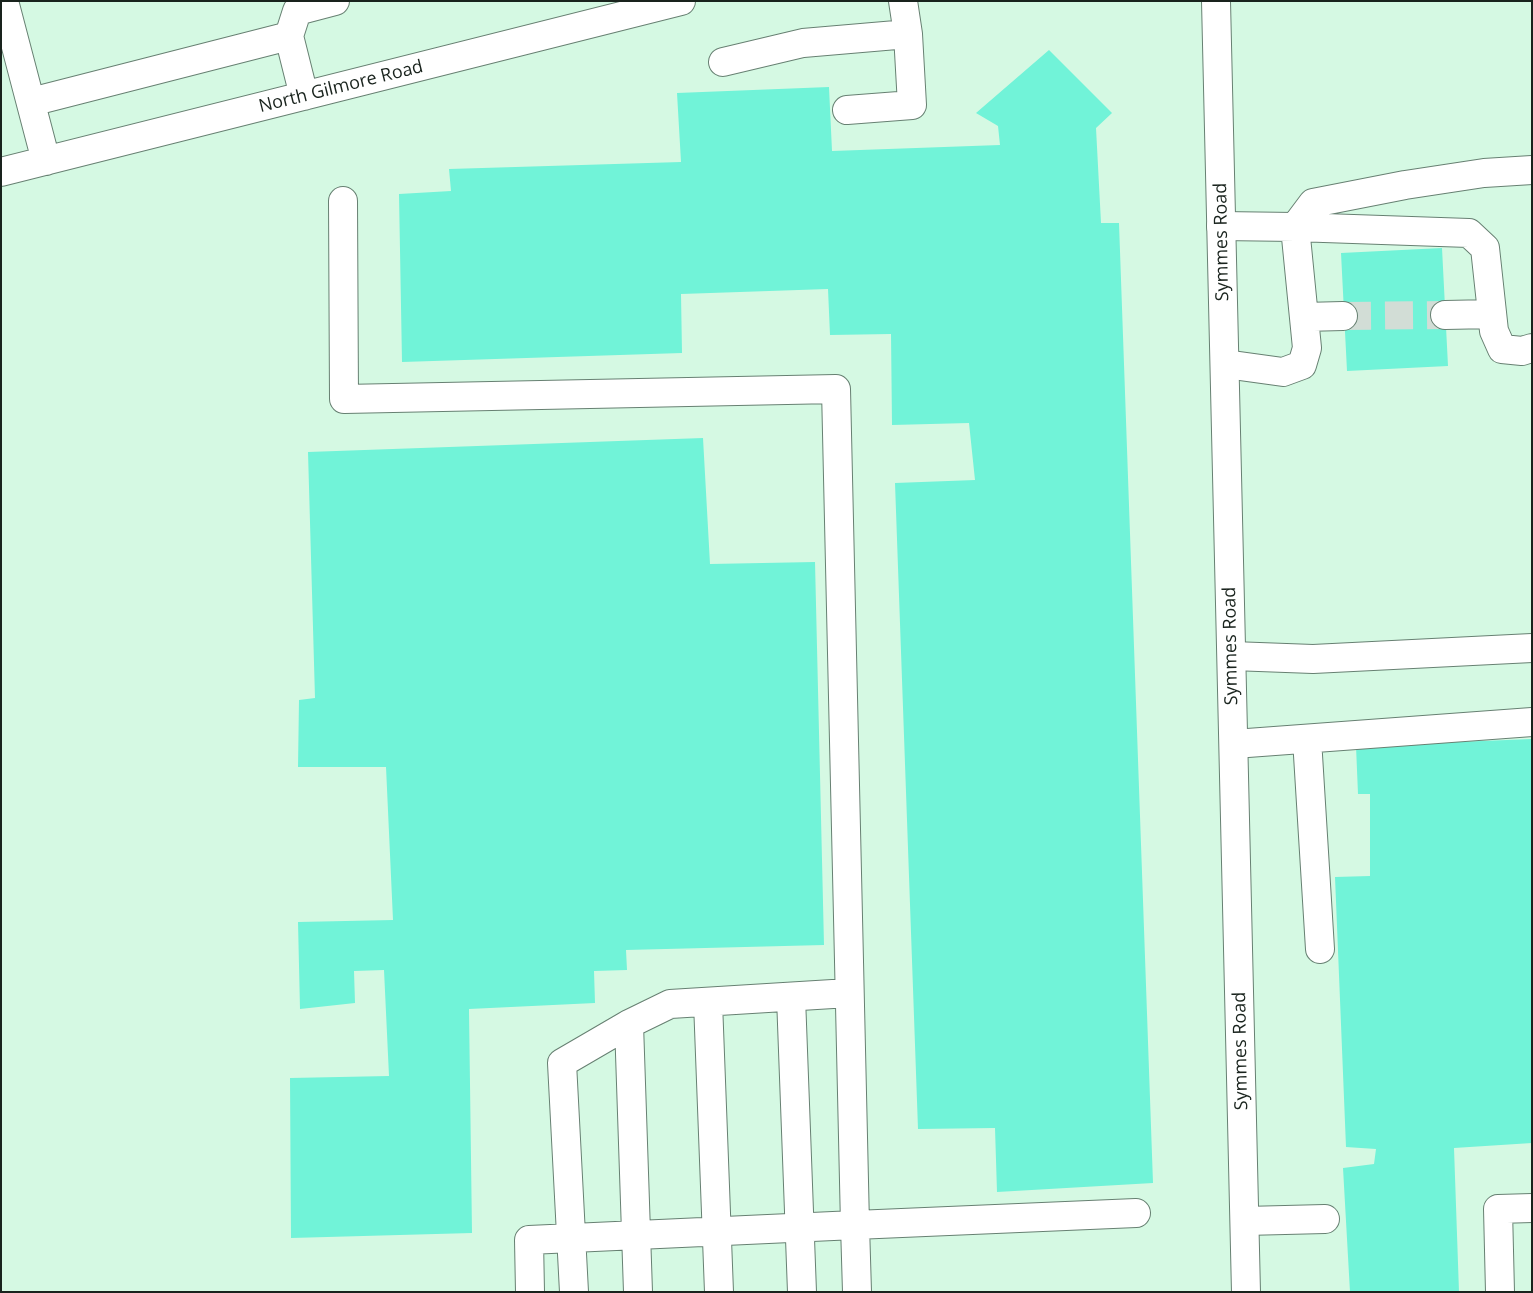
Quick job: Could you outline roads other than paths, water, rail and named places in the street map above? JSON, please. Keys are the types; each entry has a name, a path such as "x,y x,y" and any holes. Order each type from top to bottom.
{"main road":[{"path":"4,1 46,161"},
{"path":"304,96 289,36 297,11 335,1"},
{"name":"North Gilmore Road","path":"1,172 680,1"},
{"path":"848,110 912,105 908,34 903,1"},
{"name":"Symmes Road","path":"1216,1 1246,1292"},
{"path":"723,62 803,43 908,34"},
{"path":"31,102 289,36"},
{"path":"1225,364 1283,372 1302,364 1307,348 1295,227 1313,203 1405,185 1484,173 1532,170"},
{"path":"343,201 344,399 836,389 857,1292"},
{"path":"1222,226 1469,234 1485,248 1494,331 1502,349 1522,351 1532,348"},
{"path":"1445,316 1492,314"},
{"path":"1304,317 1343,316"},
{"path":"1232,656 1313,658 1532,648"},
{"path":"1234,744 1532,722"},
{"path":"1307,738 1320,949"},
{"path":"574,1292 562,1063 629,1024 670,1004 850,993"},
{"path":"791,997 802,1292"},
{"path":"708,1002 719,1292"},
{"path":"629,1024 638,1292"},
{"path":"1500,1292 1498,1209 1532,1208"},
{"path":"530,1292 529,1240 1136,1214"},
{"path":"1244,1220 1325,1219"}],"tunnel":[{"path":"1343,316 1445,315"}]}
